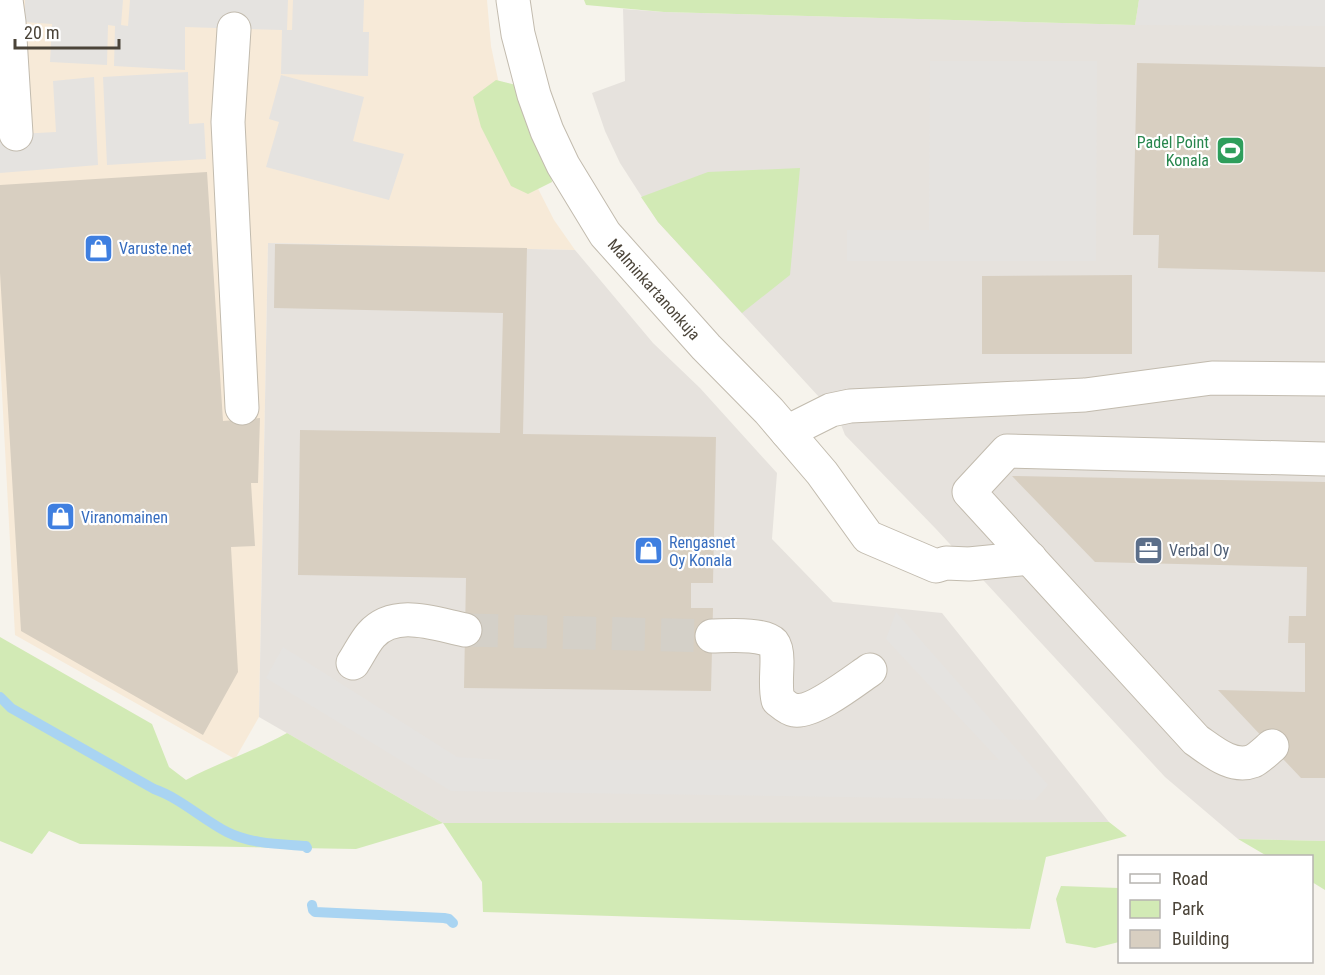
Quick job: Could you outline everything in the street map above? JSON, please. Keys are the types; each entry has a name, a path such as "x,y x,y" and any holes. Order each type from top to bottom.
{"street":[{"path":"6,0 16,134"},
{"name":"Malminkartanonkuja","path":"513,0 518,34 543,122 563,165 605,234 706,348 787,432 822,473 868,537 936,566 946,563 969,564 1030,558"},
{"path":"234,29 228,122 242,408"},
{"path":"787,432 831,410 850,406 1085,395 1212,378 1325,379"},
{"path":"1272,746 1253,761 1239,763 1219,757 1196,740 969,492 1008,452 1325,459"},
{"path":"353,663 371,635 388,623 416,620 465,630"},
{"path":"712,636 769,639 776,645 775,690 778,700 794,710 802,710 819,703 870,670"}],"shaded area":[{"path":"0,0 487,0 491,46 500,89 525,163 554,220 575,250 268,243 259,717 235,759 15,635 0,356"},
{"path":"25,0 123,0 121,25 128,26 130,0 288,0 287,30 292,30 293,0 364,0 363,32 369,32 368,76 281,74 282,30 185,27 185,70 114,66 115,26 108,25 107,65 50,62 52,24 25,22"},
{"path":"1139,0 1325,0 1325,841 1238,839 1165,777 936,529 845,435 840,422 831,410 658,222 620,163 605,131 592,93 625,81 623,9 1135,25"},
{"path":"1139,0 1325,0 1325,26 1136,25"},
{"path":"930,61 1097,61 1096,261 847,261 847,230 929,230"},
{"path":"188,72 189,124 204,123 206,159 107,165 103,77"},
{"path":"281,75 364,97 353,141 404,154 389,200 266,167 279,122 269,119"},
{"path":"94,77 98,165 0,173 0,135 56,132 53,81"},
{"path":"268,243 575,250 653,343 700,388 777,473 772,539 833,602 942,613 1109,822 443,823 259,717"},
{"path":"896,612 1048,785 1035,800 451,791 266,678 283,647 457,757 501,760 999,760 886,639"}],"green space":[{"path":"584,0 1139,0 1135,25 664,12 586,5"},
{"path":"496,80 516,85 545,130 552,182 528,194 511,186 481,127 473,97"},
{"path":"800,168 790,275 742,313 658,222 641,197 708,172"},
{"path":"0,637 152,724 169,767 186,780 287,733 443,823 356,849 80,844 49,831 32,854 0,841"},
{"path":"1109,822 1127,836 1046,857 1030,929 483,912 482,882 443,823"},
{"path":"1238,839 1325,841 1325,890 1313,883 1313,855 1265,855"},
{"path":"1061,886 1118,888 1118,942 1095,948 1066,943 1056,899"}],"building":[{"name":"Padel Point Konala","path":"1137,63 1325,67 1325,272 1158,268 1159,235 1133,235"},
{"path":"207,172 223,421 260,418 258,483 251,483 255,546 231,547 238,672 203,735 21,631 0,273 0,185"},
{"path":"275,244 527,248 523,434 716,437 713,583 691,583 691,608 713,608 711,691 464,688 466,578 298,575 300,430 500,433 503,313 274,308"},
{"path":"1132,275 1132,354 982,354 982,276"},
{"path":"1012,476 1325,482 1325,778 1301,778 1218,690 1305,692 1305,643 1288,643 1289,616 1306,616 1307,567 1095,562"}],"waterway":[{"path":"0,697 11,708 173,798 227,832 255,841 306,846 307,848"},
{"path":"312,905 315,912 444,918 453,923"}],"tunnel":[{"path":"465,630 712,636"}],"place":[{"name":"Padel Point Konala","path":"1230,151"},
{"name":"Varuste.net","path":"98,248"},
{"name":"Viranomainen","path":"60,517"},
{"name":"Verbal Oy","path":"1148,550"},
{"name":"Rengasnet Oy Konala","path":"648,551"}]}
